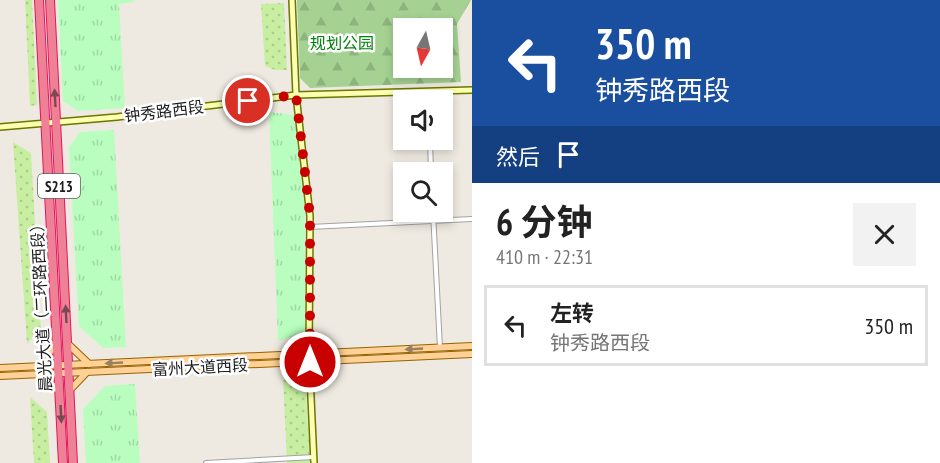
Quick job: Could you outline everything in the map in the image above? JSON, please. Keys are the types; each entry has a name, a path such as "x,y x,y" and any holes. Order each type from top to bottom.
{"highway":[{"name":"晨光大道（二环路西段）","path":"39,0 63,463"},
{"name":"晨光大道（二环路西段）","path":"50,0 73,463"}],"main road":[{"path":"39,366 57,343"},
{"path":"67,343 89,364"},
{"name":"富州大道西段","path":"68,369 89,364 472,346"},
{"name":"富州大道西段","path":"0,368 39,366 87,372 472,354"},
{"name":"富州大道西段","path":"0,376 39,374 58,369"},
{"path":"69,391 87,372"},
{"path":"39,374 59,391"}],"street":[{"path":"206,463 314,460 309,354 310,227 296,95 292,0"},
{"name":"钟秀路西段","path":"453,91 472,90"},
{"name":"钟秀路西段","path":"0,127 56,123 296,95 393,93"},
{"path":"453,220 472,219"},
{"path":"310,227 413,222"},
{"path":"434,222 440,348"}],"green space":[{"path":"25,0 32,0 37,105 30,106"},
{"path":"58,0 133,0 133,2 119,4 125,108 78,111 63,101"},
{"name":"规划公园","path":"297,0 471,0 457,24 461,82 310,88 300,78"},
{"path":"284,3 287,70 275,70 265,66 261,4"},
{"path":"269,112 294,115 305,213 305,334 278,341"},
{"path":"114,130 126,347 103,348 79,326 69,147 80,132"},
{"path":"13,142 31,153 41,328 27,344"},
{"path":"290,376 306,391 310,463 287,463 283,377"},
{"path":"135,384 140,463 86,463 83,409 105,386"},
{"path":"30,397 47,412 50,463 34,463"}],"route":[{"path":"248,101 296,95 310,216 310,362"}]}
